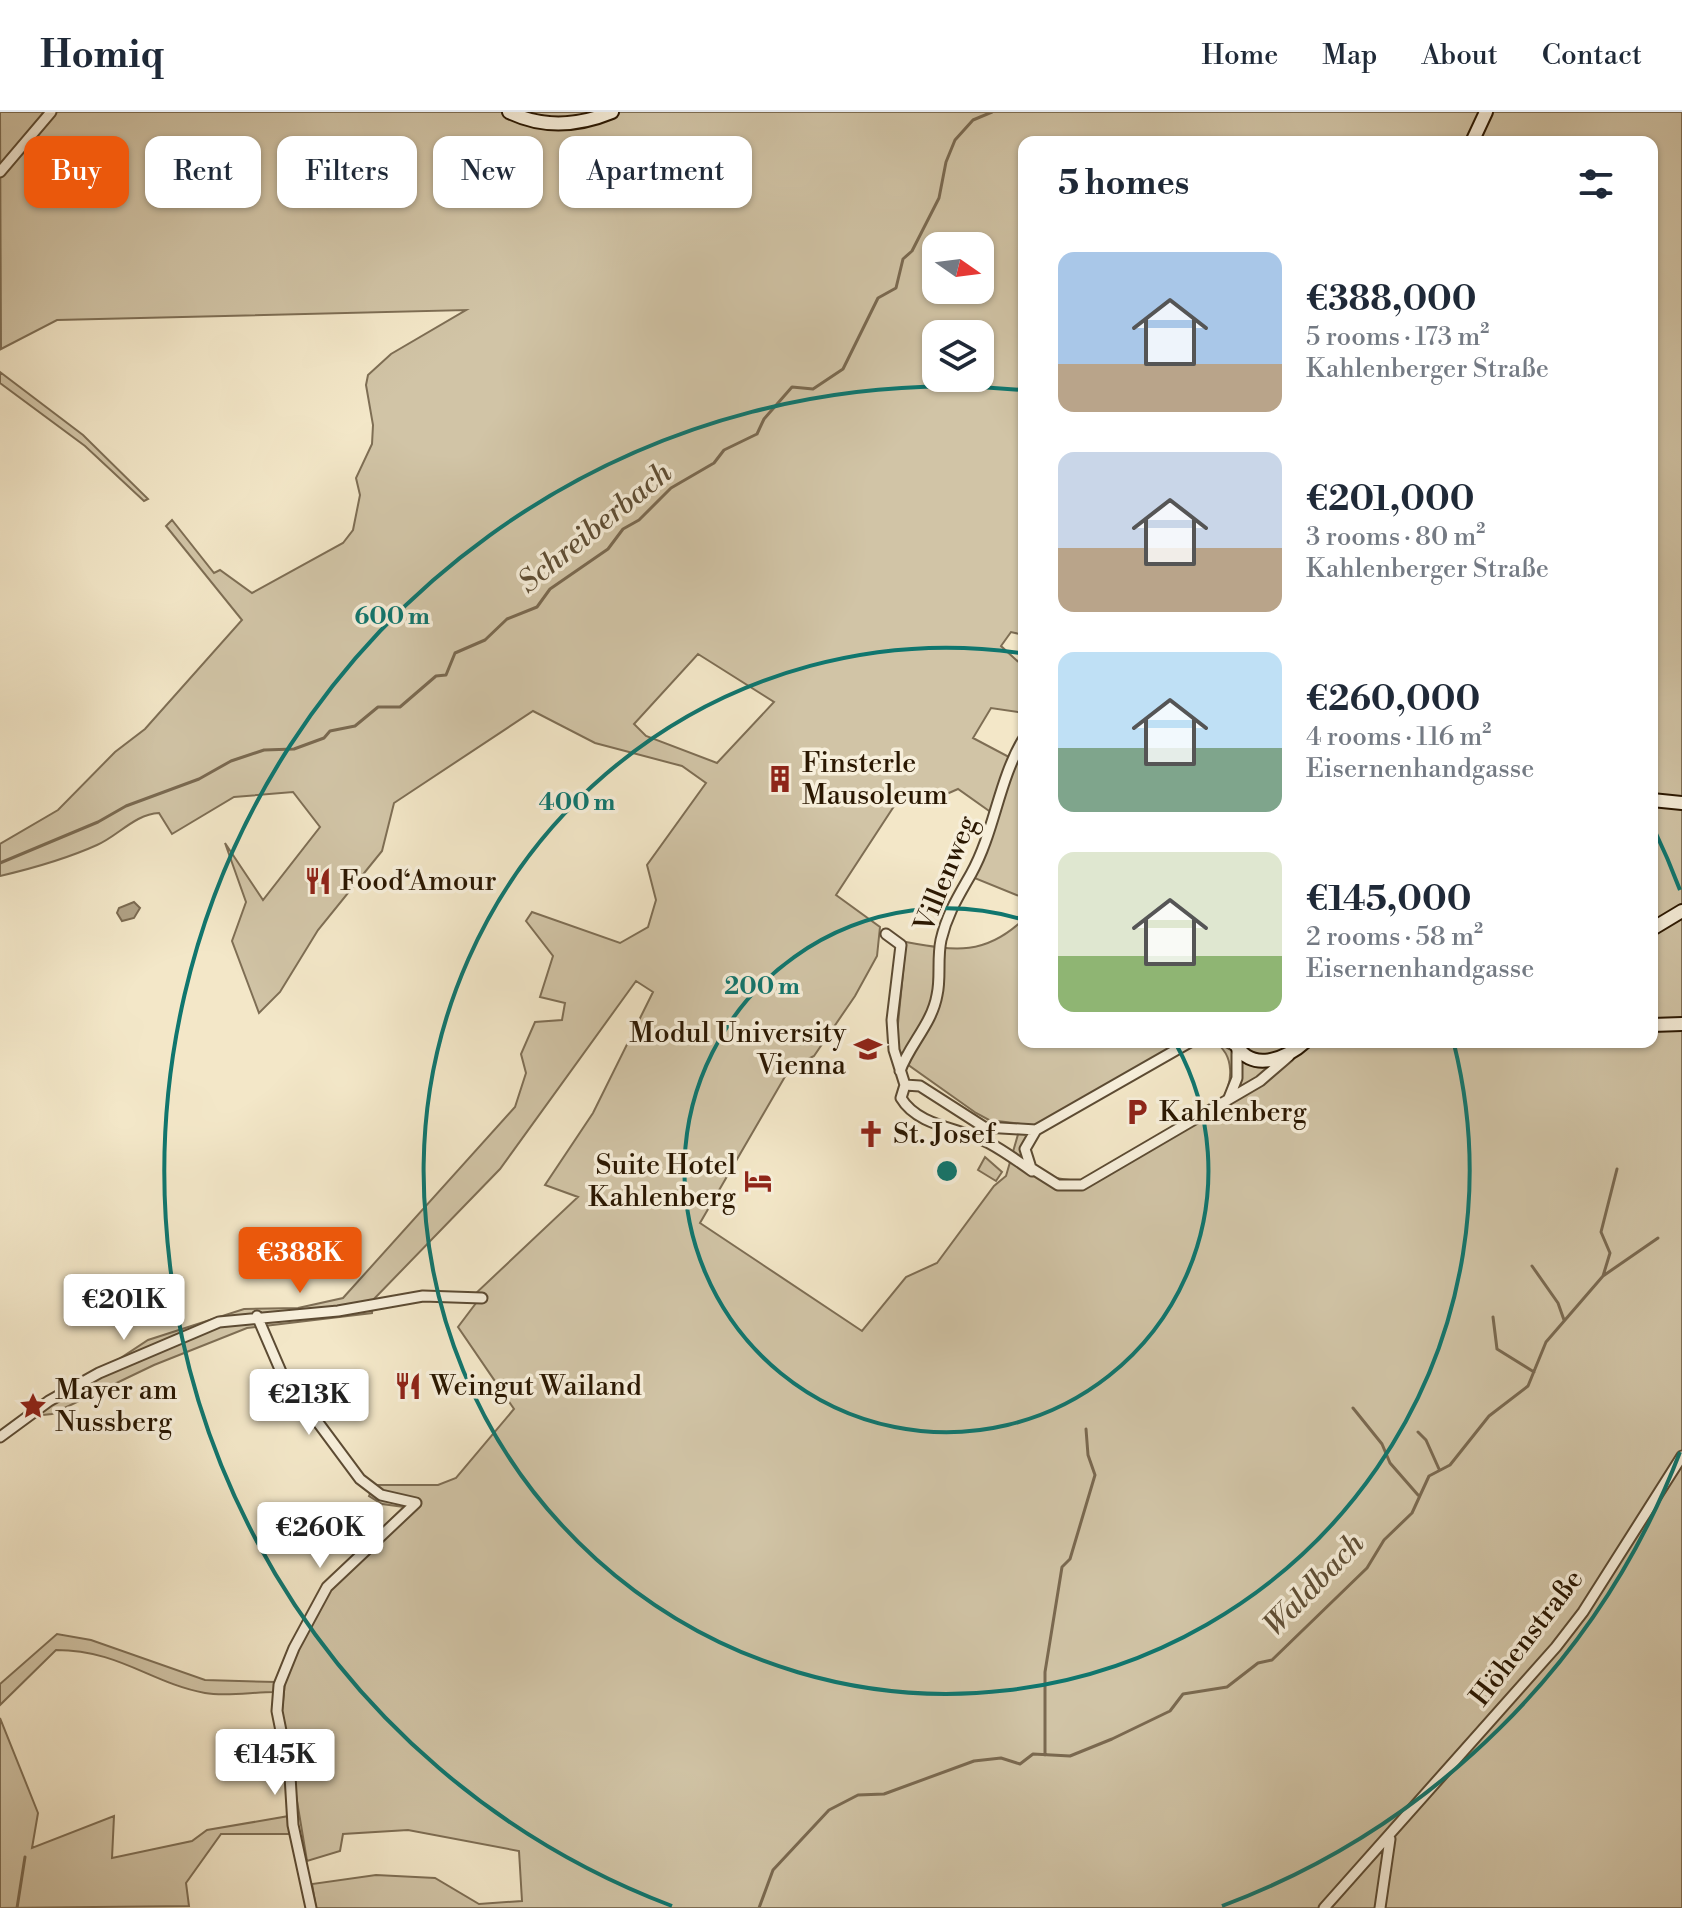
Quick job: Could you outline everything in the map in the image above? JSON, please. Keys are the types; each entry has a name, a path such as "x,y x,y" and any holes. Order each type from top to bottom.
{"street":[{"path":"0,172 51,112"},
{"path":"509,112 534,121 563,124 612,112"},
{"path":"1475,136 1486,112"},
{"name":"Villenweg","path":"900,1071 924,1028 938,994 936,967 949,911 971,874 995,813 1005,776 1018,750"},
{"path":"1658,801 1682,803"},
{"path":"1658,925 1682,911"},
{"path":"886,934 901,945 892,1020 905,1085 901,1098 931,1122 990,1143 1043,1179 1058,1185 1082,1185 1260,1081 1298,1048"},
{"path":"1658,1025 1682,1024"},
{"path":"1043,1179 1031,1168 1026,1155 1027,1143 1036,1130 1180,1048"},
{"path":"1227,1101 1237,1078 1233,1048"},
{"path":"1241,1048 1265,1061 1279,1060 1294,1052"},
{"path":"905,1085 920,1086 984,1127 1036,1130"},
{"path":"0,1437 49,1401 130,1358 204,1326 257,1316 338,1311 434,1295 482,1298"},
{"path":"257,1316 282,1374 360,1479 381,1495 416,1503 327,1587 294,1648 279,1685 277,1711 290,1776 293,1825 311,1908"},
{"name":"Höhenstraße","path":"1324,1908 1534,1674 1583,1612 1682,1456"},
{"path":"1380,1908 1391,1835"}],"shaded area":[{"path":"0,112 1682,112 1682,1908 316,1908 312,1884 376,1875 435,1878 479,1904 522,1901 519,1851 408,1830 343,1834 340,1851 307,1861 282,1711 285,1682 276,1682 331,1578 404,1507 382,1504 369,1496 374,1485 438,1485 456,1478 514,1409 458,1327 476,1303 474,1295 578,1197 545,1185 593,1113 653,992 636,981 500,1169 373,1300 372,1313 247,1328 154,1365 52,1414 33,1416 148,1340 244,1309 298,1308 343,1298 515,1107 526,1073 521,1054 535,1022 562,1020 565,1003 540,997 553,956 526,921 532,912 620,943 648,927 656,900 647,865 706,783 682,766 595,743 533,711 394,803 382,851 318,930 280,992 259,1013 232,941 246,902 225,843 263,900 320,827 293,792 234,797 172,834 159,813 150,814 85,850 0,876 0,844 58,810 115,752 145,729 242,620 166,526 172,520 214,573 220,570 252,593 343,543 353,530 360,495 356,478 372,444 373,425 366,385 368,375 391,354 466,310 57,320 1,349","holes":["698,654 774,702 717,763 646,736 634,724"]},
{"path":"0,372 83,435 148,499 144,501 85,446 0,383"},
{"path":"1018,756 1018,896 972,877 1011,766"},
{"path":"134,902 140,908 134,918 122,921 117,913 119,908"},
{"path":"985,1157 1002,1172 996,1181 978,1170"},
{"path":"57,1634 91,1640 205,1680 276,1682 274,1692 205,1693 98,1655 56,1650 0,1705 0,1684"},
{"path":"0,1718 38,1813 32,1848 114,1816 112,1858 192,1841 207,1830 289,1816 293,1834 221,1834 186,1883 189,1906 0,1908"}],"waterway":[{"name":"Schreiberbach","path":"0,863 98,822 126,806 199,779 231,761 264,750 294,749 324,738 330,731 355,726 378,707 400,707 436,676 446,675 455,653 485,640 507,619 537,607 550,589 608,549 623,529 639,520 671,488 714,463 724,450 757,434 764,419 792,387 813,389 843,369 878,298 896,288 903,259 912,251 939,198 946,162 955,140 973,120 992,112"},
{"name":"Waldbach","path":"759,1908 773,1870 829,1810 858,1795 884,1794 974,1761 1001,1758 1020,1764 1033,1754 1070,1756 1170,1711 1183,1694 1227,1687 1258,1663 1272,1660 1367,1568 1384,1540 1412,1513 1429,1476 1450,1465 1489,1416 1528,1386 1546,1342 1603,1276 1610,1253 1601,1232 1617,1169"},
{"path":"1603,1276 1658,1238"},
{"path":"1532,1266 1558,1303 1564,1320"},
{"path":"1493,1317 1497,1349 1534,1372"},
{"path":"1353,1408 1382,1444 1390,1463 1418,1495"},
{"path":"1045,1755 1045,1672 1062,1567 1070,1559 1095,1475 1088,1455 1086,1429"},
{"path":"1418,1432 1426,1440 1439,1469"},
{"path":"17,1908 25,1857"}],"place":[{"name":"Finsterle Mausoleum","path":"780,779"},
{"name":"Food‘Amour","path":"318,881"},
{"name":"Modul University Vienna","path":"868,1049"},
{"name":"Kahlenberg","path":"1137,1112"},
{"name":"St. Josef","path":"871,1134"},
{"name":"Suite Hotel Kahlenberg","path":"758,1181"},
{"name":"Weingut Wailand","path":"408,1386"},
{"name":"Mayer am Nussberg","path":"33,1406"}]}
